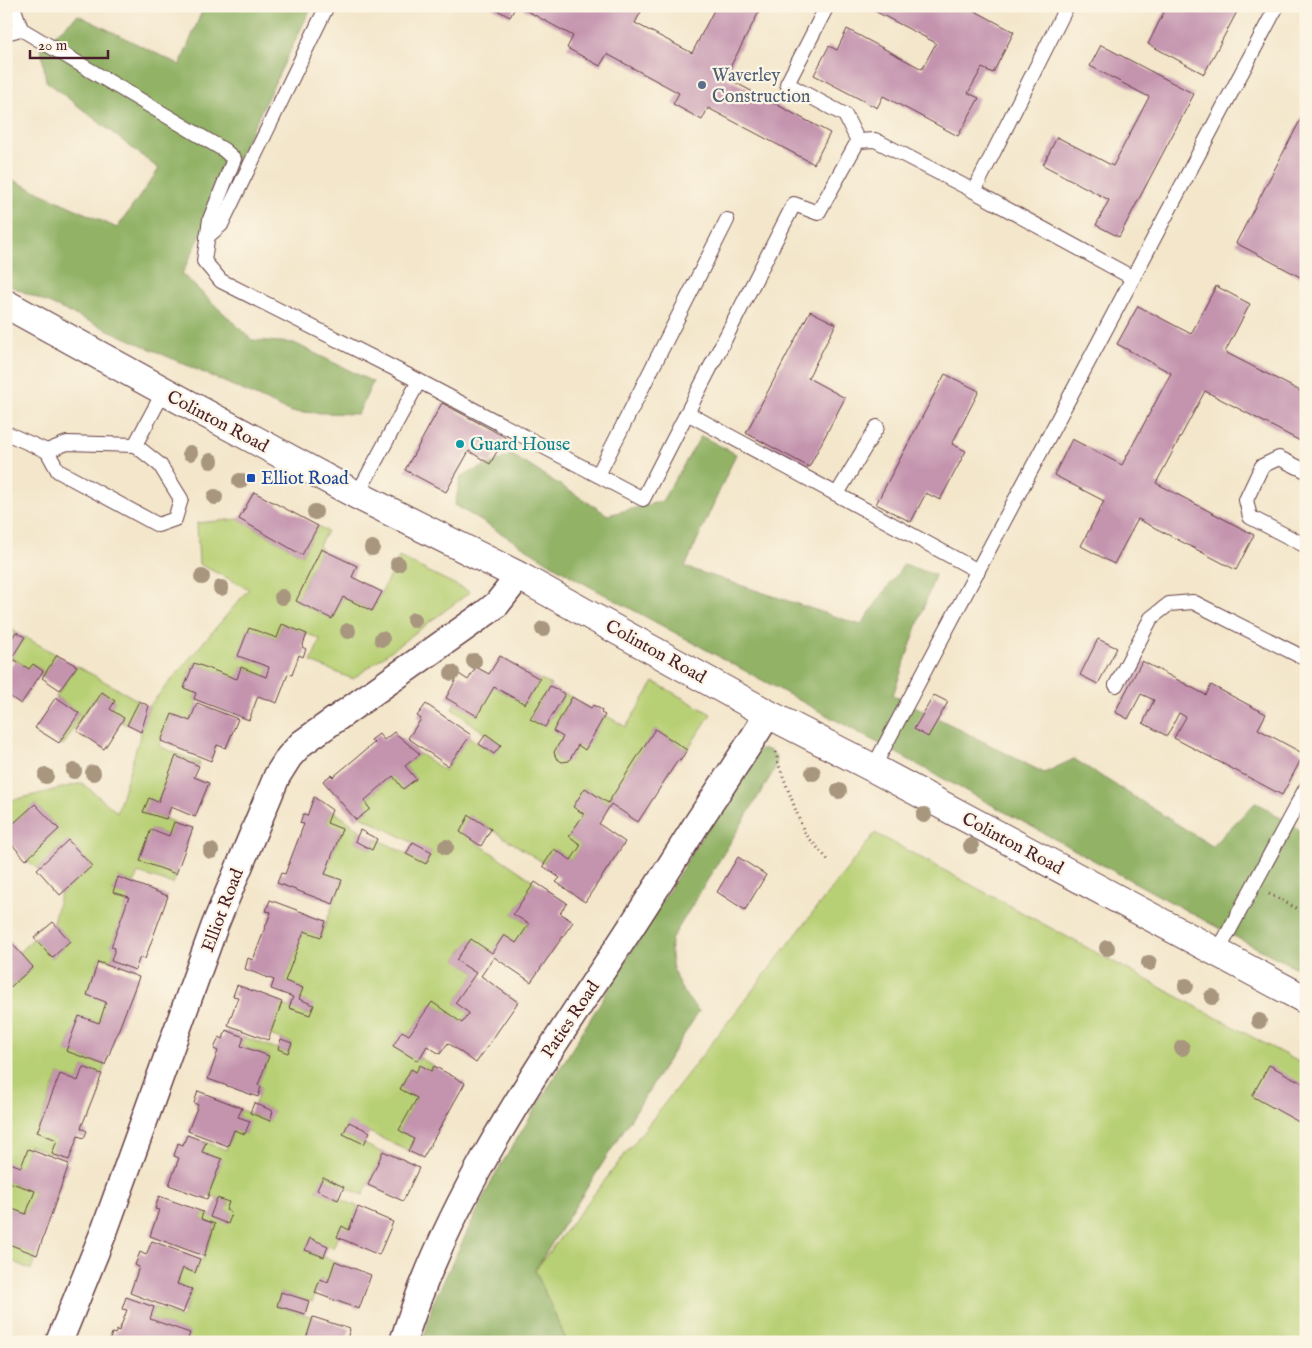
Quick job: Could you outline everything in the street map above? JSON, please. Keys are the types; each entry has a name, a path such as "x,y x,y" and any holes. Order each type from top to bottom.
{"street":[{"name":"Colinton Road","path":"6,304 164,392 357,495 519,576 768,714 873,768 1306,1000"},
{"name":"Elliot Road","path":"58,1342 105,1229 215,925 277,776 289,757 302,743 487,612 497,604 519,576"},
{"name":"Paties Road","path":"403,1342 411,1315 446,1233 488,1152 539,1066 768,714"}],"lane":[{"path":"13,6 21,29 224,150 234,159 210,219 204,261 221,281 418,381 643,499 794,204 818,212 858,141"},
{"path":"207,237 221,224 327,6"},
{"path":"827,6 786,84 845,115 858,141"},
{"path":"974,192 1067,6"},
{"path":"873,768 1277,6"},
{"path":"6,33 21,29"},
{"path":"858,141 875,140 1133,278"},
{"path":"598,475 728,220"},
{"path":"357,495 418,381"},
{"path":"135,445 164,392"},
{"path":"687,413 978,570"},
{"path":"838,494 877,427"},
{"path":"6,433 47,451 58,470 158,525 175,519 181,499 160,464 135,445 67,443 47,451"},
{"path":"1306,471 1280,458 1262,466 1246,500 1250,517 1306,546"},
{"path":"1116,684 1151,618 1169,604 1193,602 1306,660"},
{"path":"1217,953 1306,788"}],"path":[{"path":"768,714 778,763 804,832 828,860"},
{"path":"1254,885 1306,913"}],"green space":[{"path":"204,6 312,6 182,274 252,340 294,343 373,382 358,414 291,412 6,284 6,177 117,228 159,169 46,81 41,47 78,15 180,65"},
{"path":"701,436 736,454 685,567 861,625 904,564 935,575 893,695 1044,773 1074,759 1212,846 1256,802 1306,834 1306,889 1302,903 1306,905 1306,973 1224,931 576,579 455,505 461,476 512,455 608,515 662,501"},
{"path":"239,519 302,555 318,526 327,531 318,547 321,549 296,601 332,619 343,597 372,611 399,557 470,592 353,679 311,662 320,639 282,624 277,638 249,628 238,656 269,667 266,677 242,667 237,679 194,663 184,688 196,693 194,699 198,701 190,721 171,714 159,746 200,763 199,766 176,757 158,802 144,812 174,822 169,836 151,829 140,860 176,874 173,884 138,873 134,883 119,877 113,892 129,897 111,946 115,948 111,961 100,957 87,994 106,1002 99,1023 79,1016 66,1051 105,1065 102,1074 83,1067 78,1081 59,1074 37,1132 57,1140 52,1154 29,1145 21,1167 6,1165 6,1038 10,1035 6,1031 6,991 33,968 19,952 34,938 52,958 70,941 53,922 60,895 92,866 68,840 37,869 31,865 26,860 59,829 35,804 6,830 6,802 82,783 117,812 149,706 249,589 199,564 197,523"},
{"path":"6,626 16,632 6,647"},
{"path":"25,637 57,655 42,678 40,676 43,671 33,664 29,669 11,658"},
{"path":"77,666 139,701 127,725 121,722 124,718 110,709 115,701 102,692 97,700 94,699 63,745 59,743 79,713 56,697"},
{"path":"540,679 551,685 530,719 545,727 565,694 572,697 553,731 563,737 554,752 556,758 562,762 569,760 578,745 585,749 605,715 626,727 654,682 711,714 687,750 655,729 608,803 585,788 573,807 584,814 569,836 581,845 571,860 554,849 544,863 469,815 461,832 535,882 513,914 529,924 516,943 504,935 492,953 471,939 456,959 476,973 455,1003 469,1013 462,1023 432,1002 409,1035 402,1031 393,1046 418,1061 420,1058 434,1066 431,1071 416,1072 411,1069 400,1089 417,1098 399,1130 414,1139 408,1151 348,1122 343,1134 383,1153 363,1195 323,1178 317,1190 358,1207 349,1230 342,1227 333,1248 310,1239 305,1250 335,1261 328,1282 320,1279 312,1302 281,1292 277,1306 313,1317 305,1342 187,1342 189,1333 150,1319 154,1307 182,1318 192,1290 177,1284 183,1268 194,1273 200,1259 203,1260 215,1225 201,1219 203,1213 228,1223 232,1213 226,1210 229,1202 209,1195 222,1159 202,1152 206,1142 226,1150 234,1130 245,1134 249,1121 238,1117 241,1110 269,1121 273,1111 255,1104 261,1087 258,1085 269,1056 241,1046 244,1037 288,1053 292,1043 270,1035 281,1004 309,1015 313,1005 299,999 303,988 285,981 304,931 321,936 342,880 325,874 342,830 327,823 332,810 360,830 355,841 372,850 377,839 426,864 431,852 361,816 370,809 364,801 393,776 404,789 416,779 405,766 420,754 445,771 469,737 494,754 501,745 452,709 455,703 494,687 525,704"},
{"path":"762,749 771,751 775,756 776,763 773,772 671,940 673,970 676,979 685,995 699,1011 535,1270 567,1342 423,1342 433,1303 493,1178 753,753"},
{"path":"875,833 1306,1066 1306,1342 567,1342 535,1270"},
{"path":"6,1181 35,1191 26,1214 7,1208 6,1210"},
{"path":"6,1243 37,1255 31,1270 6,1258"}],"building":[{"path":"490,6 516,6 510,17"},
{"name":"Waverley Construction","path":"518,6 644,6 635,23 692,53 716,6 762,6 725,77 830,133 814,164 708,108 702,120 673,104 679,93 607,54 600,66 567,48 573,36"},
{"name":"Waverley Construction","path":"765,6 781,6 777,13"},
{"path":"865,6 966,6 1014,32 993,73 982,68 968,93 979,98 958,136 883,96 877,108 814,75 829,46 837,50 847,29 922,69 936,43"},
{"path":"1167,6 1240,6 1204,74 1148,44"},
{"path":"1101,45 1194,94 1119,237 1096,225 1109,200 1043,165 1057,137 1113,166 1149,97 1090,66"},
{"path":"1306,109 1306,280 1236,243"},
{"path":"1216,286 1250,304 1225,352 1306,394 1306,439 1304,443 1205,391 1156,483 1254,535 1236,570 1138,519 1114,564 1081,546 1104,501 1054,475 1072,439 1122,465 1171,373 1117,344 1138,306 1191,334"},
{"path":"810,311 836,324 808,378 845,398 809,467 746,433"},
{"path":"945,374 979,391 952,444 966,451 940,500 926,493 911,522 876,504"},
{"name":"Guard House","path":"442,403 505,437 490,464 469,451 446,492 405,470"},
{"path":"254,492 318,526 302,555 239,519"},
{"path":"321,549 357,566 352,577 382,592 372,611 343,597 332,619 296,601"},
{"path":"282,624 307,634 302,647 306,649 303,657 299,655 292,675 288,674 277,703 258,696 249,720 194,699 196,693 184,688 194,663 237,679 241,667 266,677 269,667 238,656 249,628 277,638"},
{"path":"16,632 25,637 10,661 6,659 6,647"},
{"path":"1098,639 1117,648 1098,684 1080,675"},
{"path":"57,655 77,666 60,690 42,678"},
{"path":"500,656 540,679 525,704 494,687 477,716 446,698 459,674 468,680 476,667 489,674"},
{"path":"15,660 29,669 33,664 43,671 21,704 6,694 6,673"},
{"path":"1142,661 1206,695 1211,685 1266,714 1258,729 1304,754 1282,795 1174,738 1186,717 1179,713 1167,736 1143,723 1154,700 1141,694 1128,719 1115,712"},
{"path":"550,686 565,694 545,727 530,719"},
{"path":"102,692 115,701 110,709 124,718 104,749 77,731"},
{"path":"934,695 948,702 928,737 914,729"},
{"path":"56,697 79,713 59,743 35,728"},
{"path":"572,697 591,708 593,705 602,710 601,713 605,715 585,750 578,745 569,761 562,762 556,758 554,752 563,737 553,731"},
{"path":"139,701 149,706 141,732 127,725"},
{"path":"197,703 238,719 226,748 217,745 211,761 161,741 172,714 190,721"},
{"path":"426,704 471,735 448,766 408,738 421,719 417,716"},
{"path":"655,729 687,750 680,761 678,760 638,822 611,804 599,824 625,842 585,902 556,882 560,878 543,866 554,849 571,860 581,845 569,836 584,814 573,807 585,788 608,803"},
{"path":"394,732 420,754 405,766 416,779 403,789 393,776 364,801 370,809 356,820 323,781 331,775 333,777 374,743 371,740 379,734 384,740"},
{"path":"486,734 501,745 494,754 479,744"},
{"path":"176,756 199,766 194,777 209,783 195,817 171,807 166,819 143,812 149,798 158,802"},
{"path":"314,797 332,810 327,823 342,829 325,874 342,880 333,904 277,883 281,873 285,874 304,824 300,823 303,814 307,816"},
{"path":"35,804 59,829 26,860 6,838 6,830"},
{"path":"469,815 491,829 481,846 460,832"},
{"path":"174,822 193,828 176,874 140,861 151,829 169,836"},
{"path":"360,830 377,839 372,850 355,841"},
{"path":"68,840 92,866 60,895 37,869"},
{"path":"413,842 432,852 426,864 406,854"},
{"path":"738,857 766,875 745,910 717,892"},
{"path":"118,877 168,896 145,959 140,957 135,970 111,961 115,948 111,947 129,897 113,892"},
{"path":"535,882 567,903 560,913 573,922 531,982 494,957 481,976 518,1002 476,1063 448,1043 440,1054 427,1046 418,1061 393,1046 402,1031 409,1035 432,1002 462,1023 469,1013 455,1003 476,973 456,960 471,939 492,953 504,935 516,943 529,924 513,914"},
{"path":"270,900 326,921 321,937 304,931 285,981 303,988 299,999 314,1005 310,1015 289,1008 293,997 271,989 274,980 245,969 248,958 253,960 271,912 266,911"},
{"path":"53,922 70,941 52,958 34,938"},
{"path":"8,939 33,967 6,991 6,941"},
{"path":"98,962 139,977 105,1065 66,1051 79,1016 99,1023 102,1015 106,1002 87,995"},
{"path":"237,985 282,1002 268,1040 228,1025 238,997 233,996"},
{"path":"226,1030 244,1037 241,1046 269,1056 258,1085 261,1087 258,1097 208,1079 218,1051 214,1049 219,1037 223,1039"},
{"path":"281,1039 292,1043 288,1053 278,1049"},
{"path":"420,1065 431,1071 434,1066 465,1083 423,1158 408,1151 414,1139 399,1130 417,1098 400,1089 411,1069 416,1072"},
{"path":"1269,1065 1306,1085 1306,1126 1252,1096"},
{"path":"83,1067 102,1074 81,1128 87,1131 84,1138 78,1136 69,1160 52,1154 57,1140 37,1132 60,1074 78,1081"},
{"path":"198,1091 242,1108 238,1117 250,1121 245,1134 234,1130 228,1146 188,1131 198,1105 194,1103"},
{"path":"254,1103 273,1111 270,1121 250,1113"},
{"path":"349,1122 370,1132 364,1144 343,1134"},
{"path":"187,1135 206,1142 202,1152 222,1159 207,1199 169,1185 179,1158 174,1156 178,1143 183,1145"},
{"path":"28,1149 69,1164 37,1255 6,1243 7,1207 26,1214 35,1191 6,1181 6,1165 7,1162 21,1167"},
{"path":"383,1151 419,1168 403,1201 368,1185"},
{"path":"323,1177 344,1187 338,1200 317,1190"},
{"path":"159,1196 203,1212 201,1219 215,1224 204,1256 150,1236 159,1210 155,1209"},
{"path":"217,1198 229,1202 226,1210 232,1213 228,1224 210,1217"},
{"path":"358,1207 393,1222 379,1255 337,1237 342,1226 349,1230"},
{"path":"310,1238 328,1246 324,1257 305,1250"},
{"path":"152,1241 200,1259 195,1273 183,1268 177,1284 192,1289 183,1313 130,1293 139,1267 135,1265 140,1252 146,1255"},
{"path":"335,1261 371,1275 359,1309 315,1293 320,1279 328,1282"},
{"path":"281,1292 309,1301 305,1314 277,1306"},
{"path":"126,1297 154,1307 150,1319 190,1333 187,1342 109,1342 112,1333 115,1334 117,1330 119,1331 127,1310 122,1309"},
{"path":"6,1308 12,1315 6,1320"},
{"path":"313,1317 350,1329 346,1342 305,1342"}],"place":[{"name":"Waverley Construction","path":"702,85"},
{"name":"Guard House","path":"460,444"},
{"name":"Elliot Road","path":"251,478"}]}
